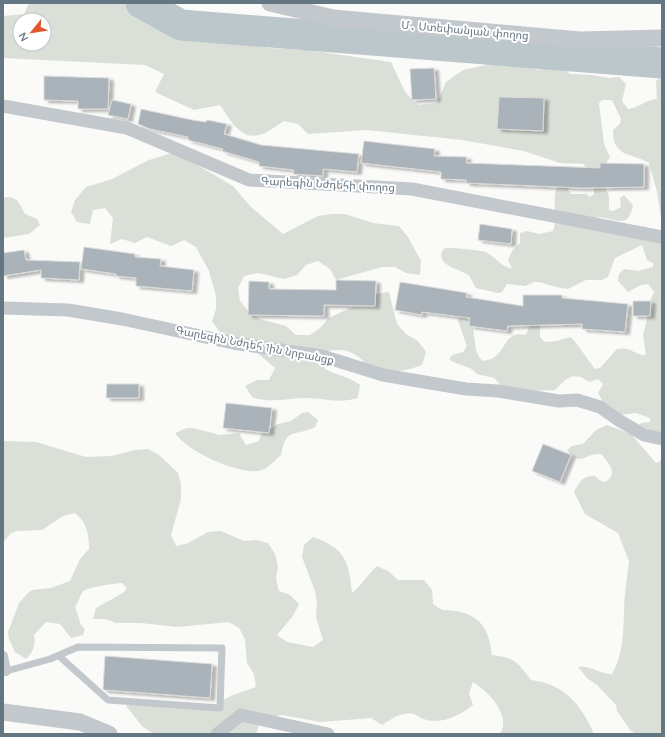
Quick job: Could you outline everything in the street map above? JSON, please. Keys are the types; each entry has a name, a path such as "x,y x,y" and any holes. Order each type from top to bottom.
{"street":[{"name":"Մ․ Ստեփանյան փողոց","path":"270,3 333,18 580,40 662,38"},
{"name":"Գարեգին Նժդեհի փողոց","path":"3,106 127,128 249,180 412,189 662,236"},
{"name":"Գարեգին Նժդեհ 1ին նրբանցք","path":"3,308 68,310 122,319 233,343 322,356 383,375 466,389 498,391 559,401 577,400 600,407 620,421 644,434 662,439"},
{"path":"3,656 4,672"},
{"path":"3,712 109,734"},
{"path":"217,734 240,715 328,734"}],"lane":[{"path":"4,672 59,656 78,647 222,648 220,708 108,700 59,656"}],"shaded area":[{"path":"29,3 145,3 182,25 268,48 307,50 391,62 405,92 418,105 437,103 446,82 463,70 495,63 517,63 539,70 546,66 559,65 570,74 592,75 609,78 619,77 626,84 622,101 628,109 636,107 649,100 657,99 656,81 659,78 662,81 662,223 657,192 649,163 624,153 619,150 616,145 613,130 620,124 621,119 612,100 602,100 599,103 604,144 610,157 602,169 603,183 609,196 609,210 613,211 621,207 620,198 624,195 633,205 629,216 624,220 620,221 603,218 588,218 636,231 644,226 662,241 662,433 655,433 639,425 641,423 650,422 650,418 636,413 620,415 607,409 598,393 603,384 598,379 589,382 581,377 573,376 565,380 555,390 532,391 501,385 494,378 477,374 472,369 449,359 452,355 463,352 467,346 458,321 459,316 466,318 471,322 476,351 479,357 484,361 498,354 512,336 518,334 526,335 529,327 536,324 540,326 540,337 545,342 557,341 570,337 579,346 595,369 600,368 617,349 622,348 646,355 643,335 647,319 647,307 654,292 648,284 641,285 628,292 618,281 619,274 624,269 638,271 653,267 653,263 647,260 642,245 615,258 608,277 602,280 586,280 568,289 539,282 534,282 525,286 507,284 502,292 498,293 476,288 468,275 449,266 445,263 441,256 442,251 445,248 486,252 499,262 509,268 512,268 508,260 512,251 520,243 520,233 527,231 539,234 553,231 555,225 555,192 557,187 566,186 571,194 586,194 590,197 594,194 594,189 584,164 560,163 524,151 462,140 367,130 308,134 298,124 284,121 269,131 252,136 236,127 220,105 194,110 155,92 164,74 145,65 3,58 3,16 12,15 12,52 52,52 52,12 25,12"},
{"path":"175,152 233,186 251,207 283,234 318,216 332,214 345,214 373,223 399,226 408,237 421,261 420,275 406,273 395,267 382,267 336,280 330,269 318,261 306,265 297,275 284,279 258,273 244,276 238,288 240,301 249,312 260,319 286,326 296,335 310,335 320,328 329,318 365,301 376,294 389,292 397,324 406,334 418,341 426,352 422,365 410,369 382,371 366,365 357,355 348,351 328,351 323,352 322,356 325,369 360,385 358,398 344,401 311,398 265,400 252,397 245,386 257,380 269,380 275,368 255,351 220,332 212,321 216,309 216,296 209,271 196,247 184,240 171,246 147,237 135,243 122,239 110,244 113,218 105,208 93,210 90,224 77,222 71,212 75,200 86,187 112,179 149,160"},
{"path":"6,197 16,200 20,204 25,214 37,219 40,225 29,234 3,238 3,199"},
{"path":"308,412 318,420 315,427 288,436 285,440 281,455 267,467 258,471 237,469 213,460 190,447 175,433 187,428 193,428 220,435 239,433 246,445 259,441 261,435 278,424 291,421 302,413"},
{"path":"607,425 631,434 656,463 662,460 662,734 636,734 631,731 617,711 616,705 597,685 587,678 578,667 587,667 603,673 612,674 616,667 623,637 624,601 629,561 618,533 585,514 574,492 580,482 587,477 595,476 599,480 605,482 611,476 611,468 601,454 590,455 579,459 571,455 567,450 572,446 583,444 596,430"},
{"path":"3,441 36,442 86,457 112,456 135,450 148,449 159,455 178,473 181,485 181,499 171,535 176,546 188,543 208,532 221,531 244,541 256,540 268,543 275,554 278,566 276,579 279,591 290,595 299,604 293,616 277,635 287,642 313,647 323,640 316,617 317,603 315,591 302,557 304,545 313,537 324,541 339,551 347,564 352,593 377,566 388,571 398,580 424,580 432,590 433,604 442,610 456,611 472,616 483,626 486,631 491,646 492,655 511,659 519,665 531,680 543,682 553,686 570,697 583,713 594,734 500,734 503,727 501,712 485,691 473,682 469,694 473,705 452,718 439,721 427,720 411,713 396,717 382,725 371,718 321,722 282,715 270,717 260,722 256,734 154,734 143,727 126,706 137,699 211,706 233,695 256,687 254,674 247,663 245,639 239,628 229,622 178,627 141,623 116,623 105,619 93,619 96,608 123,593 127,588 122,583 92,588 85,590 82,593 75,606 81,625 85,629 83,635 71,638 60,624 46,622 34,635 35,642 33,648 26,659 15,652 9,639 8,632 19,603 32,590 51,588 70,581 80,559 89,549 89,544 85,525 75,513 63,516 42,530 16,531 10,534 3,543"}],"building":[{"path":"434,68 436,99 412,100 410,69"},
{"path":"44,76 109,78 108,109 78,109 78,101 44,100"},
{"path":"499,97 544,98 543,131 497,129"},
{"path":"112,100 131,104 128,119 108,115"},
{"path":"141,109 192,120 206,122 207,120 227,124 224,134 261,145 359,154 357,172 323,169 323,176 293,174 294,170 259,166 259,162 222,151 223,149 188,140 188,137 150,129 138,124"},
{"path":"364,141 435,149 434,156 467,157 466,163 600,168 600,163 644,164 644,187 582,188 466,183 466,180 441,179 441,172 361,163"},
{"path":"480,224 512,229 511,244 478,240"},
{"path":"84,247 135,254 135,257 161,259 160,266 194,270 192,291 136,286 136,278 116,276 116,274 81,269"},
{"path":"24,250 26,260 80,262 79,280 41,278 41,270 3,276 3,253"},
{"path":"336,280 376,281 375,306 324,305 324,316 248,315 249,281 269,282 269,289 336,290"},
{"path":"400,282 467,293 466,297 523,306 523,295 562,295 562,298 628,304 625,332 582,329 582,324 508,326 507,331 469,326 470,318 422,312 422,315 395,310"},
{"path":"633,301 651,301 650,316 633,316"},
{"path":"107,384 139,384 139,398 106,398"},
{"path":"226,403 272,408 269,433 223,428"},
{"path":"543,444 571,455 560,482 532,471"},
{"path":"105,656 212,664 210,698 104,690"}],"waterway":[{"path":"141,3 181,25 662,63"}]}
